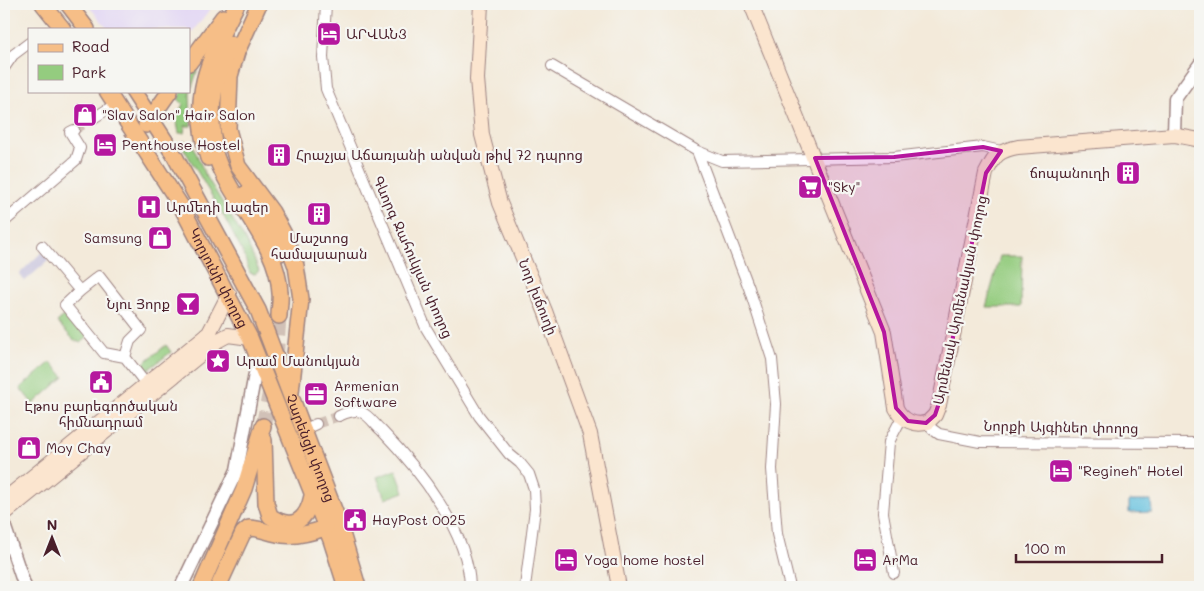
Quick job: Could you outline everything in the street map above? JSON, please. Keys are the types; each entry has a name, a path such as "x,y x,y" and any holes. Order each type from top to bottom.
{"main road":[{"path":"43,4 56,26"},
{"path":"68,4 86,28"},
{"path":"190,62 233,4"},
{"path":"237,4 203,81 200,102 200,125 208,160 219,184 255,246 275,296 279,316 280,293 278,276 261,237 216,158 211,102 216,79 230,45 259,5"},
{"name":"Նոր խճուղի","path":"481,4 477,79 482,135 500,203 545,311 590,434 620,587"},
{"path":"751,4 884,332 896,408 902,418"},
{"path":"259,5 237,52 230,76 228,129 238,166 272,212 284,234 296,266 301,299 290,396"},
{"name":"Կորյունի փողոց","path":"108,92 182,206 250,338"},
{"name":"Կորյունի փողոց","path":"134,92 151,117 200,200 258,310"},
{"path":"138,137 169,92"},
{"path":"1001,151 1036,145 1174,136 1200,140"},
{"name":"Արմենակ Արմենակյան փողոց","path":"902,418 916,423 928,422 936,413 943,390 986,173 992,159 1001,151"},
{"path":"216,158 248,198 274,238 288,275 295,353"},
{"path":"4,500 209,333 229,294"},
{"name":"Չարենցի փողոց","path":"258,310 290,396 310,427 358,587"},
{"path":"4,514 217,341 228,335 250,338"},
{"name":"Չարենցի փողոց","path":"250,338 325,528 346,587"},
{"path":"193,587 204,584 244,489 262,428 266,449 266,503 270,516 285,523 299,521 309,509 312,496"},
{"path":"218,587 243,534 249,528 257,528 280,535 313,532 325,528"}],"street":[{"name":"Գևորգ Ջահուկյան փողոց","path":"326,4 323,57 326,89 426,328 479,416 509,454 520,463 531,482 535,509 526,587"},
{"path":"4,68 13,55 28,44"},
{"path":"1174,136 1175,99 1200,64"},
{"path":"552,66 698,151 722,161 894,157 983,147 1001,151"},
{"path":"92,118 116,104"},
{"path":"4,222 76,160 80,148 70,132 74,130"},
{"path":"698,151 749,288 772,359 776,404 772,469 777,534 790,587"},
{"path":"42,246 80,291"},
{"path":"125,357 130,341 141,330 98,276 65,305 104,353 125,357 146,384"},
{"path":"181,587 237,470 258,358"},
{"path":"339,416 350,411 362,412 407,457 454,528 468,566 470,587"},
{"path":"894,573 883,513 888,442 902,418"},
{"name":"Նորքի Այգիներ փողոց","path":"928,422 939,434 980,442 1200,443"},
{"path":"4,525 26,585"}],"highlighted area":[{"path":"983,147 1001,151 986,173 941,397 935,415 926,423 908,421 896,408 884,332 815,158 894,157"}],"shaded area":[{"path":"87,4 214,4 190,35 190,28 107,28"},
{"path":"42,252 49,260 25,281 19,274"}],"green space":[{"path":"203,53 190,93 191,126 185,126 184,133 179,133 176,118 183,104 178,99 182,92 190,92 190,77"},
{"path":"184,141 187,142 188,148 193,146 205,174 247,243 259,271 255,274 250,273 243,253 223,215 181,144"},
{"path":"1000,256 1022,256 1021,307 986,307"},
{"path":"66,314 88,337 81,343 74,340 57,322"},
{"path":"166,345 171,352 144,373 139,367"},
{"path":"51,362 64,377 33,404 20,388"},
{"path":"396,470 404,492 385,499 377,477"}],"water":[{"path":"1129,501 1151,501 1152,512 1129,513"}],"tunnel":[{"path":"74,130 92,119"},
{"path":"263,426 276,361 279,316"},
{"path":"316,424 339,416"}],"place":[{"name":"ԱՐՎԱՆ3","path":"329,34"},
{"name":"\"Slav Salon\" Hair Salon","path":"85,115"},
{"name":"Penthouse Hostel","path":"105,145"},
{"name":"Հրաչյա Աճառյանի անվան թիվ 72 դպրոց","path":"279,155"},
{"name":"ճոպանուղի","path":"1128,173"},
{"name":"\"Sky\"","path":"810,187"},
{"name":"Արմեդի Լազեր","path":"149,207"},
{"name":"Մաշտոց համալսարան","path":"319,214"},
{"name":"Samsung","path":"160,238"},
{"name":"Նյու Յորք","path":"188,304"},
{"name":"Արամ Մանուկյան","path":"218,361"},
{"name":"Էթոս բարեգործական հիմնադրամ","path":"101,382"},
{"name":"Armenian Software","path":"316,394"},
{"name":"Moy Chay","path":"29,448"},
{"name":"\"Regineh\" Hotel","path":"1061,471"},
{"name":"HayPost 0025","path":"355,520"},
{"name":"Yoga home hostel","path":"566,560"},
{"name":"ArMa","path":"865,560"}]}
